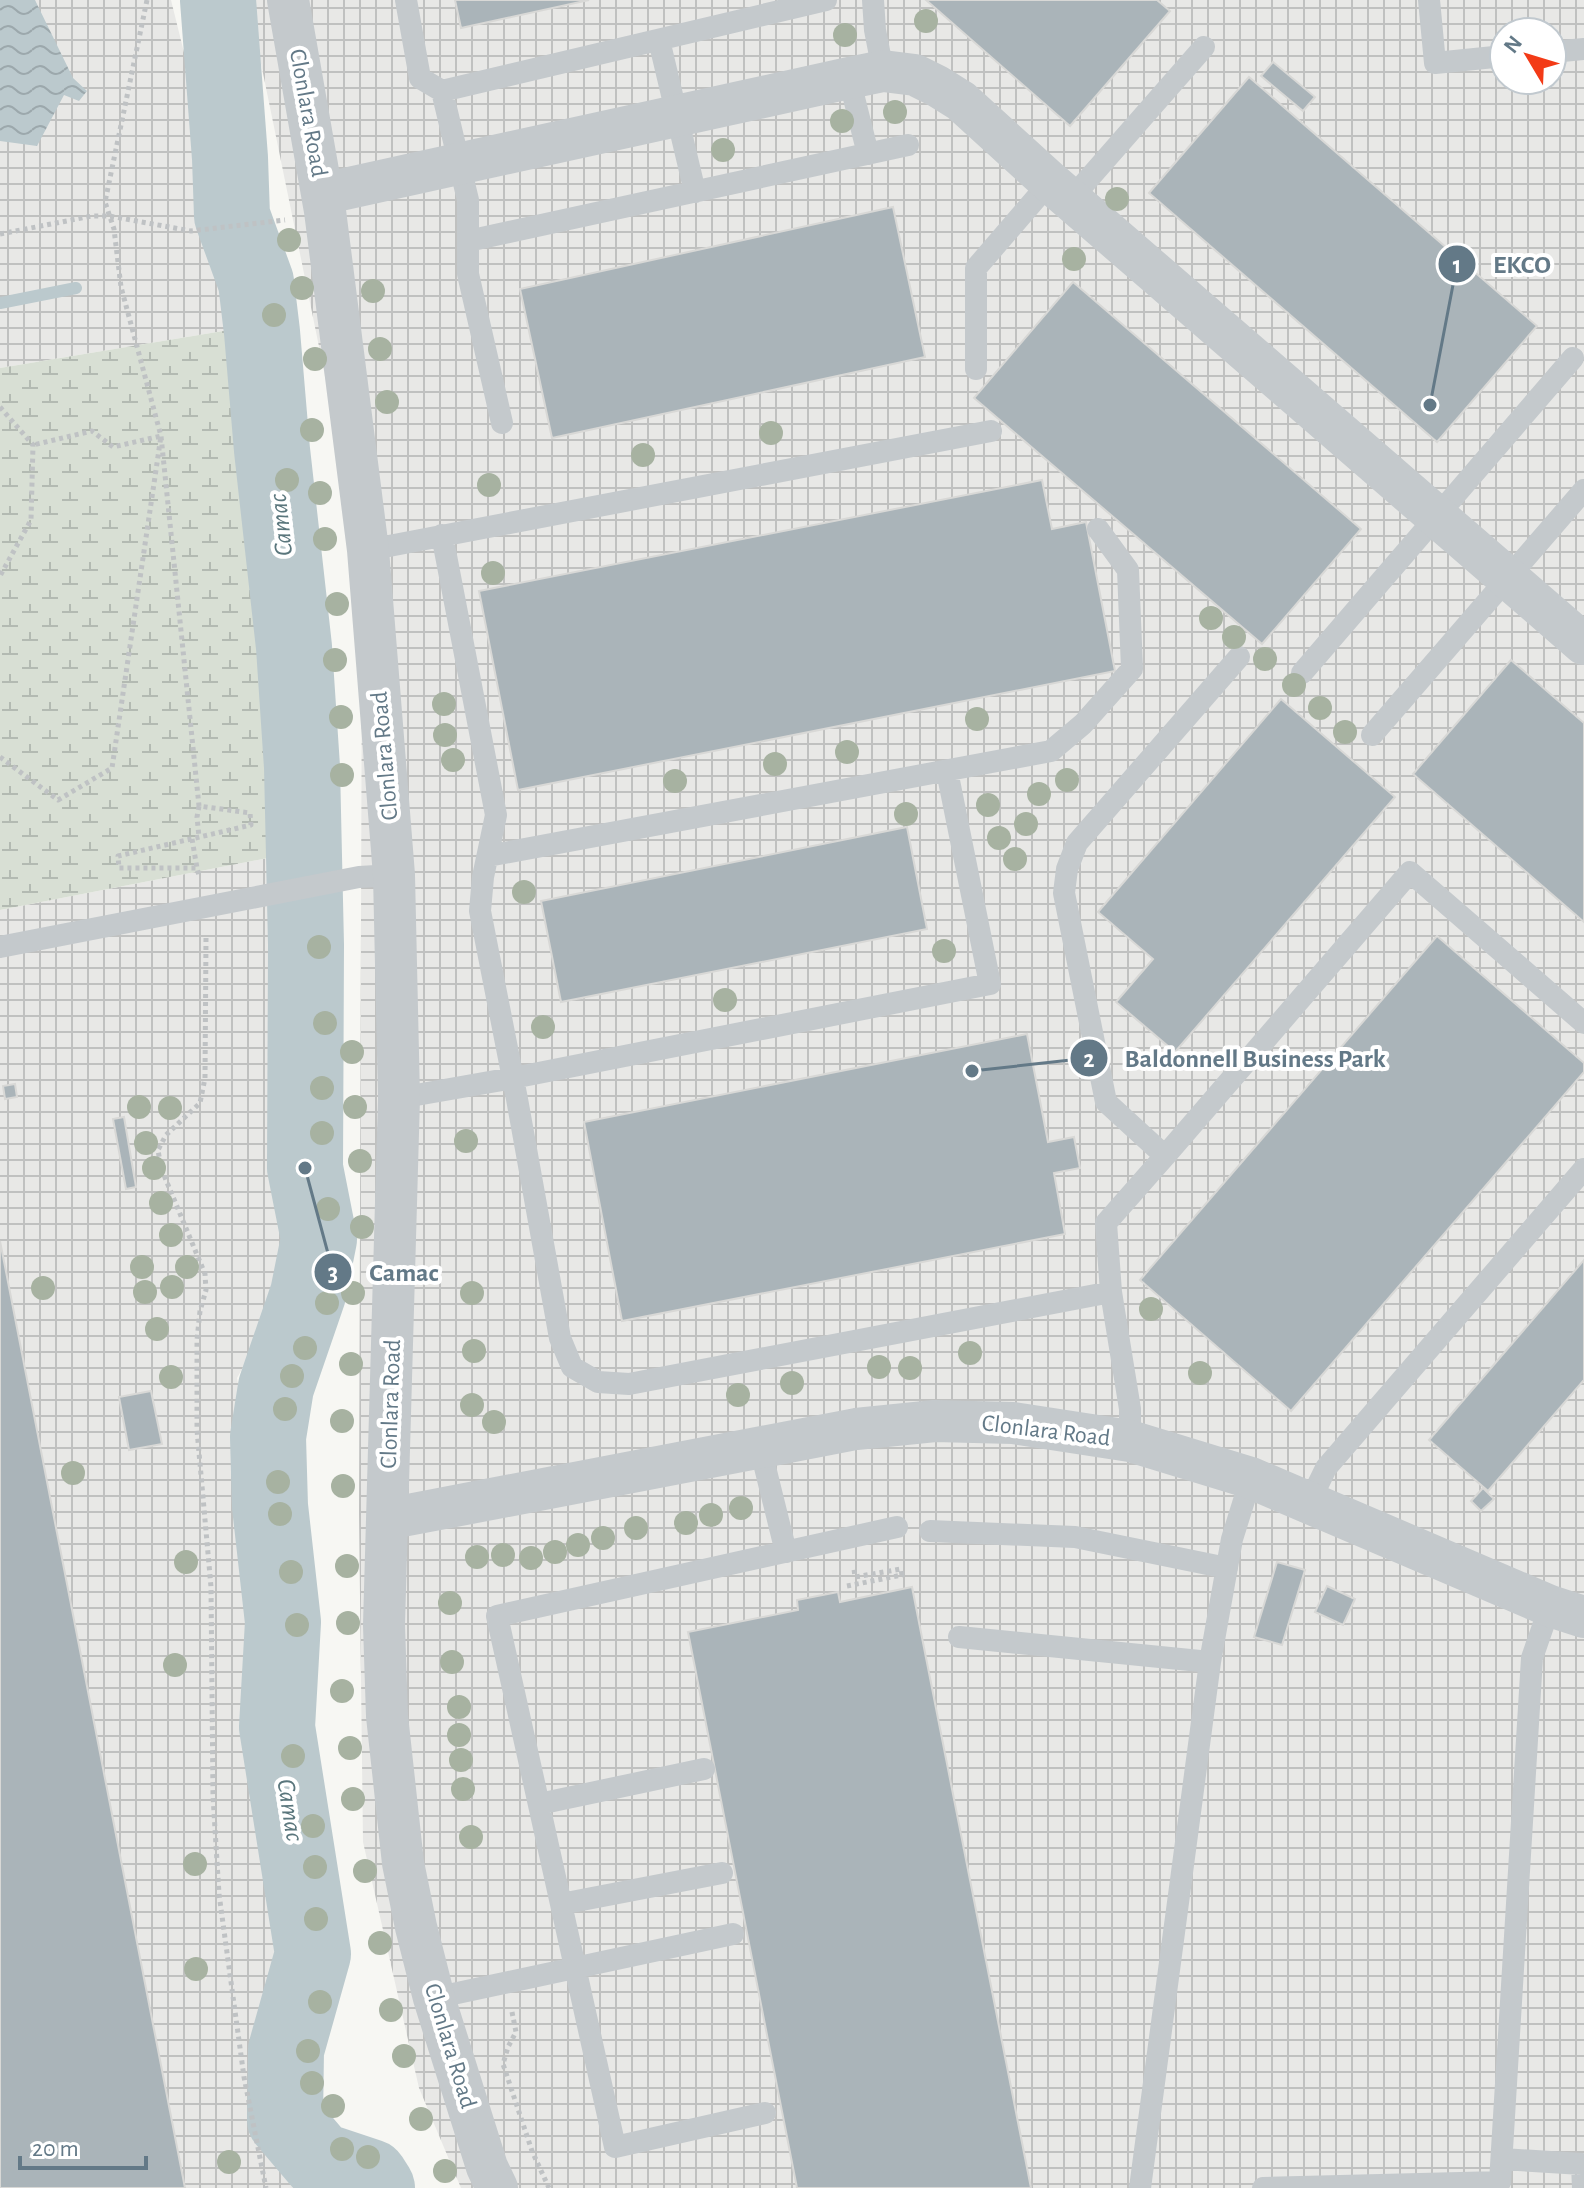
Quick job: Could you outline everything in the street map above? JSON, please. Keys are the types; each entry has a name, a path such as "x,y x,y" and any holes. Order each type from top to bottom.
{"street":[{"name":"Clonlara Road","path":"288,0 322,194 368,550 394,875 399,1098 384,1625 387,1716 403,1863 434,1998 487,2167 497,2188"},
{"path":"322,194 866,74 915,75 961,101 1060,191 1584,644"},
{"name":"Clonlara Road","path":"387,1519 856,1429 935,1421 1013,1423 1130,1441 1251,1478 1567,1612"}],"lane":[{"path":"406,0 420,78 442,91 826,0"},
{"path":"868,154 866,74 875,30 873,0"},
{"path":"1429,0 1435,63 1488,58"},
{"path":"659,40 695,192"},
{"path":"976,369 976,268 1060,191 1204,47"},
{"path":"442,91 468,200 468,274 502,423"},
{"path":"468,241 908,145"},
{"path":"1302,673 1573,358"},
{"path":"368,550 991,431"},
{"path":"1372,735 1584,490"},
{"path":"488,856 1051,751 1083,724 1132,669 1128,570 1098,529"},
{"path":"442,535 496,815 483,877 480,911 560,1338 572,1367 598,1382 629,1384 1111,1292"},
{"path":"1165,1156 1106,1102 1064,893 1067,869 1077,843 1239,657"},
{"path":"399,1098 990,984 947,771"},
{"path":"1130,1441 1130,1409 1111,1292 1106,1223 1410,872 1584,1023"},
{"path":"0,947 337,881 394,875"},
{"path":"1310,1501 1326,1468 1584,1169"},
{"path":"760,1447 786,1552"},
{"path":"1140,2188 1210,1662 1232,1539 1251,1478"},
{"path":"765,2113 615,2147 497,1616 897,1527"},
{"path":"930,1531 1075,1537 1227,1568"},
{"path":"1263,2188 1500,2182 1532,1658 1567,1612"},
{"path":"959,1637 1210,1662"},
{"path":"539,1804 704,1769"},
{"path":"561,1904 722,1873"},
{"path":"434,1998 733,1934"},
{"path":"1502,2159 1582,2164 1583,2188"}],"path":[{"path":"147,0 105,202 114,229 121,287 161,436 199,806 199,837"},
{"path":"0,234 92,216 109,216 191,231 274,222"},
{"path":"0,407 33,445 31,520 0,576"},
{"path":"33,445 92,431 113,447 161,436"},
{"path":"0,757 58,800 112,768 161,436"},
{"path":"197,868 119,868 118,856 251,825 250,813 199,806"},
{"path":"192,839 207,954 205,1078 200,1103 166,1135 158,1150 161,1168 205,1274 206,1290 197,1340 197,1430 211,1587 213,1796 218,1880 244,2077 266,2188"},
{"path":"505,1983 516,2032 503,2064 532,2151 549,2188"}],"shaded area":[{"path":"0,0 171,0 195,97 229,330 0,368"},
{"path":"248,0 1584,0 1584,2188 461,2188 419,2088 363,1842 359,1514 362,628 332,410"},
{"path":"283,855 286,915 275,1026 297,1284 270,1319 237,1378 246,1430 279,1863 306,1950 290,2070 301,2123 348,2188 0,2188 0,910"}],"green space":[{"path":"229,330 281,336 319,843 283,855 0,910 0,368"}],"water":[{"path":"0,0 35,0 73,78 87,91 79,101 64,95 37,146 0,141"}],"building":[{"path":"455,0 589,0 461,28"},
{"path":"926,0 1157,0 1170,11 1070,126"},
{"path":"1273,62 1315,97 1303,111 1261,76"},
{"path":"1249,77 1537,326 1437,442 1149,193"},
{"path":"893,207 925,357 552,438 520,289"},
{"path":"1073,282 1361,529 1262,644 974,398"},
{"path":"1042,480 1052,529 1086,522 1115,671 518,790 479,591"},
{"path":"1511,660 1584,723 1584,922 1413,774"},
{"path":"1281,699 1395,797 1175,1052 1116,1002 1153,959 1098,912"},
{"path":"907,827 927,929 561,1002 541,901"},
{"path":"1437,936 1584,1063 1584,1072 1291,1411 1140,1280"},
{"path":"1027,1034 1048,1142 1074,1137 1080,1168 1054,1173 1065,1234 622,1321 584,1122"},
{"path":"15,1084 17,1097 5,1099 3,1086"},
{"path":"124,1117 136,1187 126,1189 113,1119"},
{"path":"0,1241 185,2188 0,2188"},
{"path":"1584,1260 1584,1380 1488,1491 1429,1440"},
{"path":"151,1391 162,1444 129,1450 119,1397"},
{"path":"1483,1488 1494,1499 1481,1511 1471,1501"},
{"path":"1277,1562 1305,1570 1282,1645 1254,1637"},
{"path":"1327,1586 1355,1599 1343,1625 1315,1612"},
{"path":"912,1587 1031,2188 797,2188 688,1632 798,1610 797,1600 838,1592 840,1602"}],"waterway":[{"name":"Camac","path":"218,0 232,216 256,282 294,647 302,767 306,945 305,1168 319,1239 308,1294 276,1387 268,1437 270,1506 283,1622 277,1727 313,1954 286,2050 285,2120 319,2160 370,2177 377,2188"},
{"path":"0,303 76,288"}],"place":[{"name":"EKCO","path":"1430,405"},
{"name":"Baldonnell Business Park","path":"972,1071"},
{"name":"Camac","path":"305,1168"}]}
